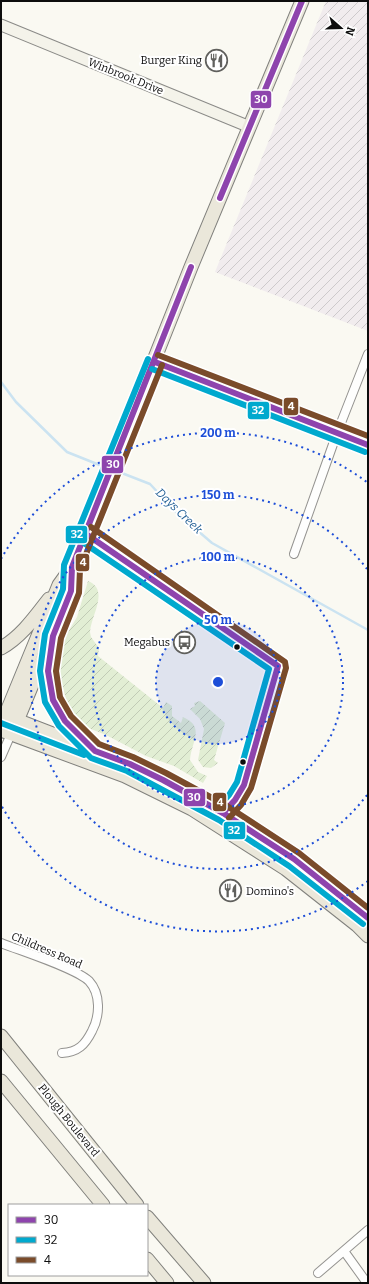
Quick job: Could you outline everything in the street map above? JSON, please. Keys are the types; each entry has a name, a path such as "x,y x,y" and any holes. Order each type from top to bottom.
{"main road":[{"path":"1,648 17,636 29,624 72,567 155,362 191,267 302,1"},
{"path":"17,721 43,654 53,636 71,591 72,567"},
{"path":"4,724 59,585"},
{"path":"53,636 48,671 48,680 53,700 65,721 94,751"},
{"path":"4,724 17,721 94,751 140,776 286,869 357,925 368,936"},
{"path":"4,724 198,798 294,859 368,918"},
{"name":"Plough Boulevard","path":"1,1036 136,1204"},
{"path":"1,1081 102,1204"},
{"path":"148,1218 204,1283"},
{"path":"148,1260 167,1283"}],"street":[{"name":"Winbrook Drive","path":"1,25 250,127"},
{"path":"294,554 337,433 368,354"},
{"path":"155,362 368,445"},
{"path":"1,757 4,724"},
{"name":"Childress Road","path":"1,943 76,973 89,982 97,997 96,1020 88,1038 77,1050 62,1053"},
{"path":"318,1273 368,1230"},
{"path":"344,1251 367,1283"}],"shaded area":[{"path":"326,1 368,1 368,331 215,272"}],"green space":[{"path":"88,581 98,590 99,597 90,632 91,637 99,648 98,656 163,708 166,702 172,706 172,716 181,723 183,717 194,725 196,736 190,760 198,772 207,776 203,783 174,766 146,756 106,735 86,727 74,717 69,710 58,669 57,657 61,644 77,617"},
{"path":"200,701 225,723 214,760 218,763 211,768 203,767 198,760 204,729 200,719 190,709 195,706 194,703"}],"waterway":[{"name":"Days Creek","path":"1,382 16,402 67,452 107,468"},
{"name":"Days Creek","path":"114,470 150,484 176,512 212,543 368,630"}],"transit line":[{"name":"30","path":"220,198 302,1"},
{"name":"30","path":"191,267 72,567 71,591 53,636 48,671 53,700 65,721 95,751 130,764 163,780 223,813 294,859 368,918"},
{"name":"4","path":"158,355 368,436"},
{"name":"32","path":"148,359 64,565 63,589 45,634 40,671 45,702 59,726 91,758 127,771 219,820 289,866 363,924"},
{"name":"30","path":"155,362 368,445"},
{"name":"4","path":"162,365 80,569 79,593 61,638 56,671 60,697 71,716 99,744 133,757 227,806 299,853 368,908"},
{"name":"32","path":"152,369 365,452"},
{"name":"4","path":"91,527 285,662 286,668 251,788 241,805 229,818"},
{"name":"30","path":"86,534 278,666 244,785 235,800 223,813"},
{"name":"32","path":"81,541 269,669 237,782 229,795 217,808"},
{"name":"32","path":"1,723 84,755"}],"place":[{"name":"Burger King","path":"217,60"},
{"name":"Megabus","path":"185,642"},
{"name":"Domino's","path":"231,891"}]}
